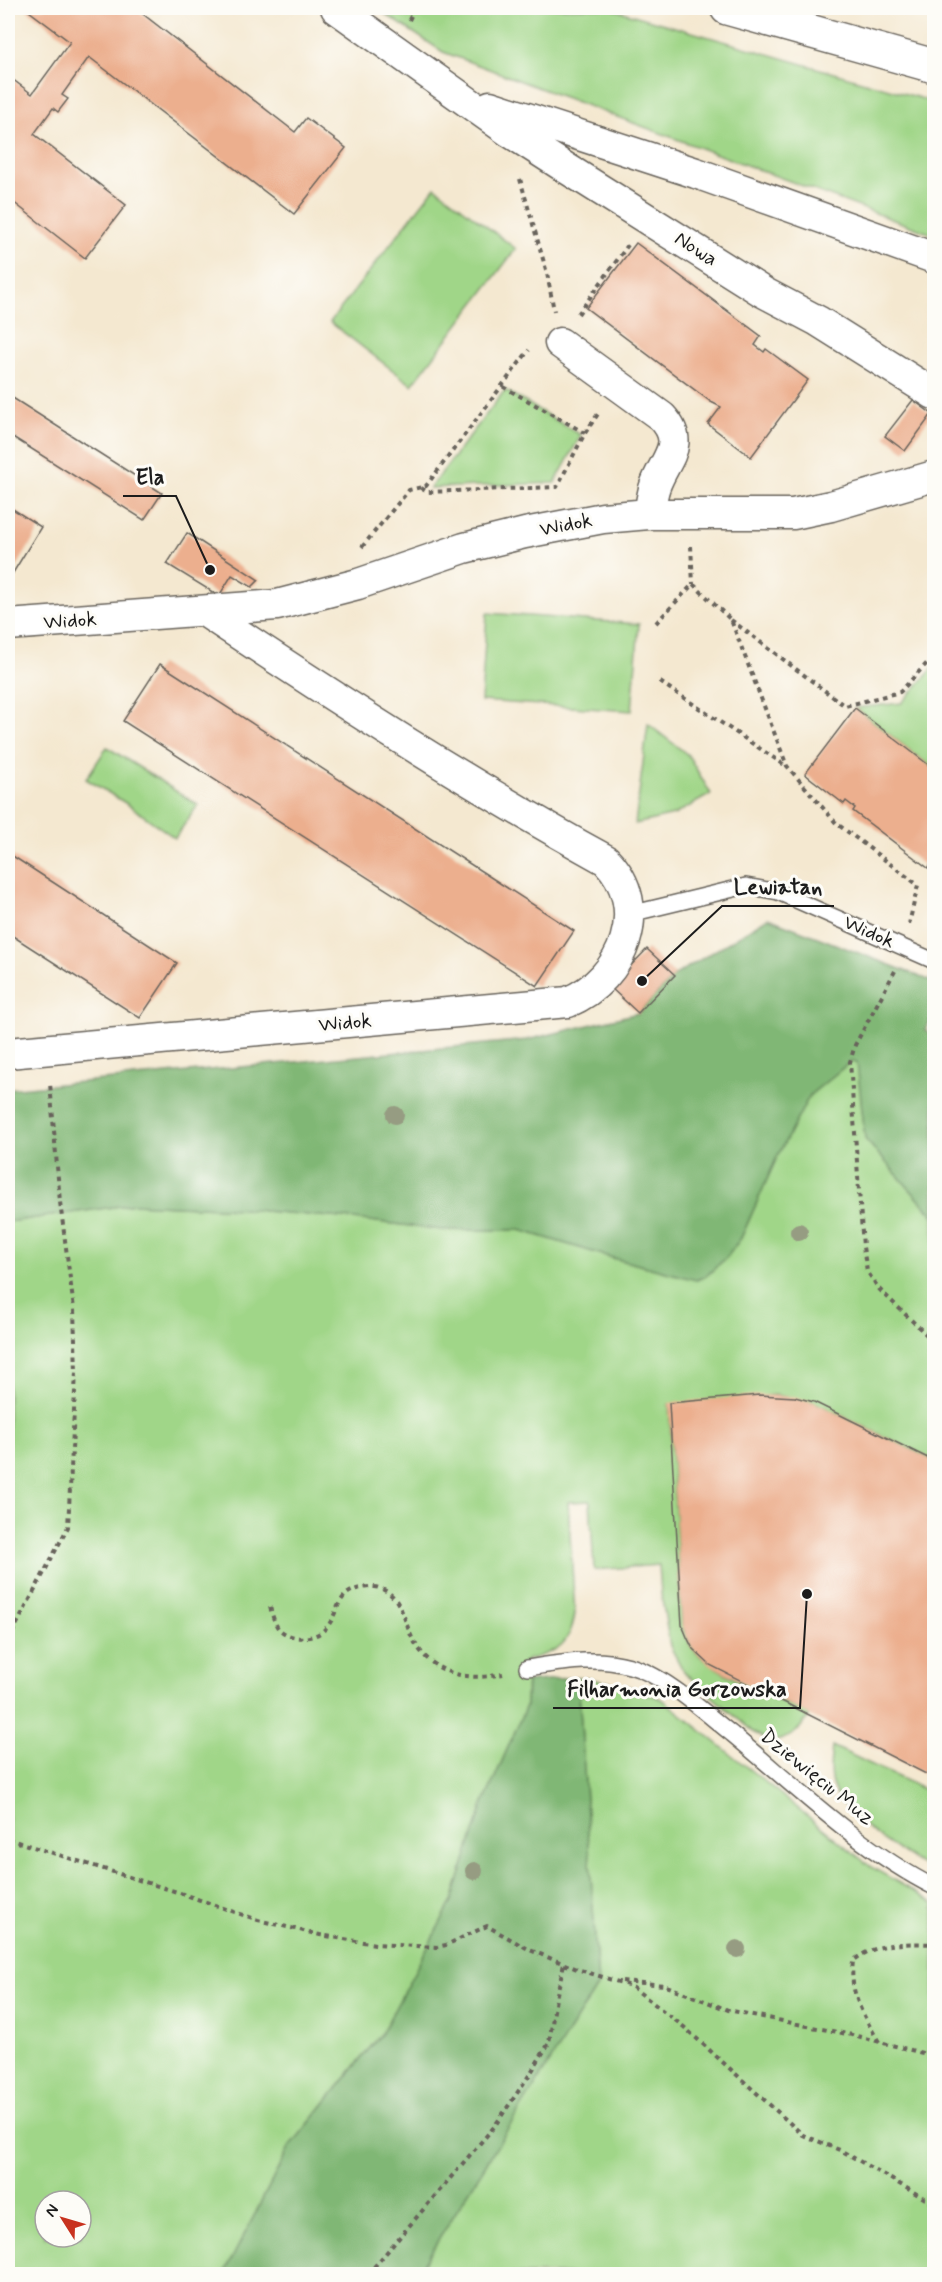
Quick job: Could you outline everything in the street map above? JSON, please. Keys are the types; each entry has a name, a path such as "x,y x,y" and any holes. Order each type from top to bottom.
{"street":[{"name":"Nowa","path":"336,8 566,168 763,292 818,321 934,394"},
{"path":"727,8 934,66"},
{"name":"Nowa","path":"461,97 696,173 934,258"},
{"path":"548,342 662,417 671,426 674,439 673,450 655,486 649,514"},
{"name":"Widok","path":"8,625 278,605 358,584 464,548 525,533 603,518 649,514 793,514 831,506 934,476"},
{"name":"Widok","path":"8,1053 568,1002 590,992 602,981 610,971 623,944 630,914 629,900 616,872 606,860 516,810 318,687 204,612"}],"lane":[{"name":"Widok","path":"630,914 746,886 762,887 934,961"},
{"name":"Dziewięciu Muz","path":"527,1668 563,1663 608,1661 633,1666 663,1682 696,1705 887,1859 934,1887"}],"path":[{"path":"525,201 547,273 548,342"},
{"path":"359,550 409,490 426,486 502,386 579,311 625,249"},
{"path":"502,386 585,433"},
{"path":"421,488 427,492 557,487 591,424"},
{"path":"656,623 693,584 731,620 844,706 900,693 934,658"},
{"path":"731,620 787,766"},
{"path":"660,682 787,766 836,823 918,885 903,948"},
{"path":"897,966 855,1045 850,1062 863,1247 867,1270 879,1289 934,1342"},
{"path":"8,1641 68,1527 76,1372 75,1320 60,1202 50,1085"},
{"path":"270,1607 275,1622 285,1633 296,1637 311,1637 321,1633 328,1626 345,1595 353,1590 368,1587 379,1588 399,1603 414,1642 424,1656 440,1668 459,1676 486,1678 527,1668"},
{"path":"8,1839 258,1920 320,1935 375,1944 437,1947 446,1946 487,1926 530,1950 631,1986 684,2027 803,2135 842,2151 934,2204"},
{"path":"879,2042 856,2000 851,1978 853,1961 864,1952 888,1945 934,1944"},
{"path":"368,2274 494,2127 530,2074 549,2043 564,1964"},
{"path":"614,1981 664,1985 728,2010 879,2042 934,2058"}],"green space":[{"path":"376,8 609,8 934,102 934,235 443,52"},
{"path":"435,187 516,249 412,385 330,322"},
{"path":"505,390 581,435 555,483 430,488"},
{"path":"487,613 639,624 632,711 481,701"},
{"path":"934,667 934,769 855,708 902,703"},
{"path":"648,724 688,755 711,794 674,815 635,824"},
{"path":"107,747 198,805 175,838 127,804 86,779"},
{"path":"768,918 934,982 934,1015 925,1030 934,1036 934,1216 865,1139 857,1062 850,1062 810,1095 777,1157 741,1238 727,1257 706,1276 696,1280 520,1230 443,1230 243,1209 134,1204 8,1222 8,1089 527,1040 638,1013 675,975"},
{"path":"850,1062 858,1062 865,1139 934,1216 934,1461 814,1402 775,1395 669,1404 682,1625 687,1638 694,1650 717,1668 748,1686 810,1715 793,1734 770,1742 753,1732 684,1672 670,1646 661,1594 659,1565 594,1570 590,1501 568,1502 575,1614 573,1625 560,1646 546,1654 527,1660 526,1706 483,1805 452,1901 382,2033 289,2148 224,2274 8,2274 8,1222 134,1204 243,1209 443,1230 520,1230 697,1280 706,1276 727,1257 741,1238 777,1157 810,1095"},
{"path":"578,1677 624,1685 662,1699 871,1867 934,1903 934,2274 417,2274 598,1985"},
{"path":"578,1677 598,1985 417,2274 224,2274 289,2148 382,2033 452,1901 483,1805 526,1706 527,1682"},
{"path":"832,1746 934,1794 934,1872 877,1836 840,1800 831,1777"}],"building":[{"path":"25,8 135,8 295,132 306,118 346,148 294,214 89,57 62,95 68,99 58,112 53,108 34,134 126,205 85,258 8,198 8,76 32,94 70,42"},
{"path":"636,243 761,336 755,345 764,352 766,349 808,380 751,457 708,424 721,407 711,402 586,308"},
{"path":"8,395 162,493 144,520 8,434"},
{"path":"913,400 932,414 905,451 885,436"},
{"path":"8,506 41,527 8,581"},
{"path":"187,533 259,580 252,587 232,575 219,596 167,564"},
{"path":"160,664 574,931 537,986 123,721"},
{"path":"855,708 934,769 934,869 930,866 928,868 853,811 855,808 846,801 844,804 805,774"},
{"path":"8,853 177,963 140,1018 8,933"},
{"path":"647,949 675,975 638,1013 610,987"},
{"path":"759,1395 795,1397 814,1402 934,1461 934,1778 710,1665 693,1649 687,1637 682,1625 669,1403"}],"place":[{"name":"Ela","path":"210,570"},
{"name":"Lewiatan","path":"642,981"},
{"name":"Filharmonia Gorzowska","path":"807,1594"}]}
